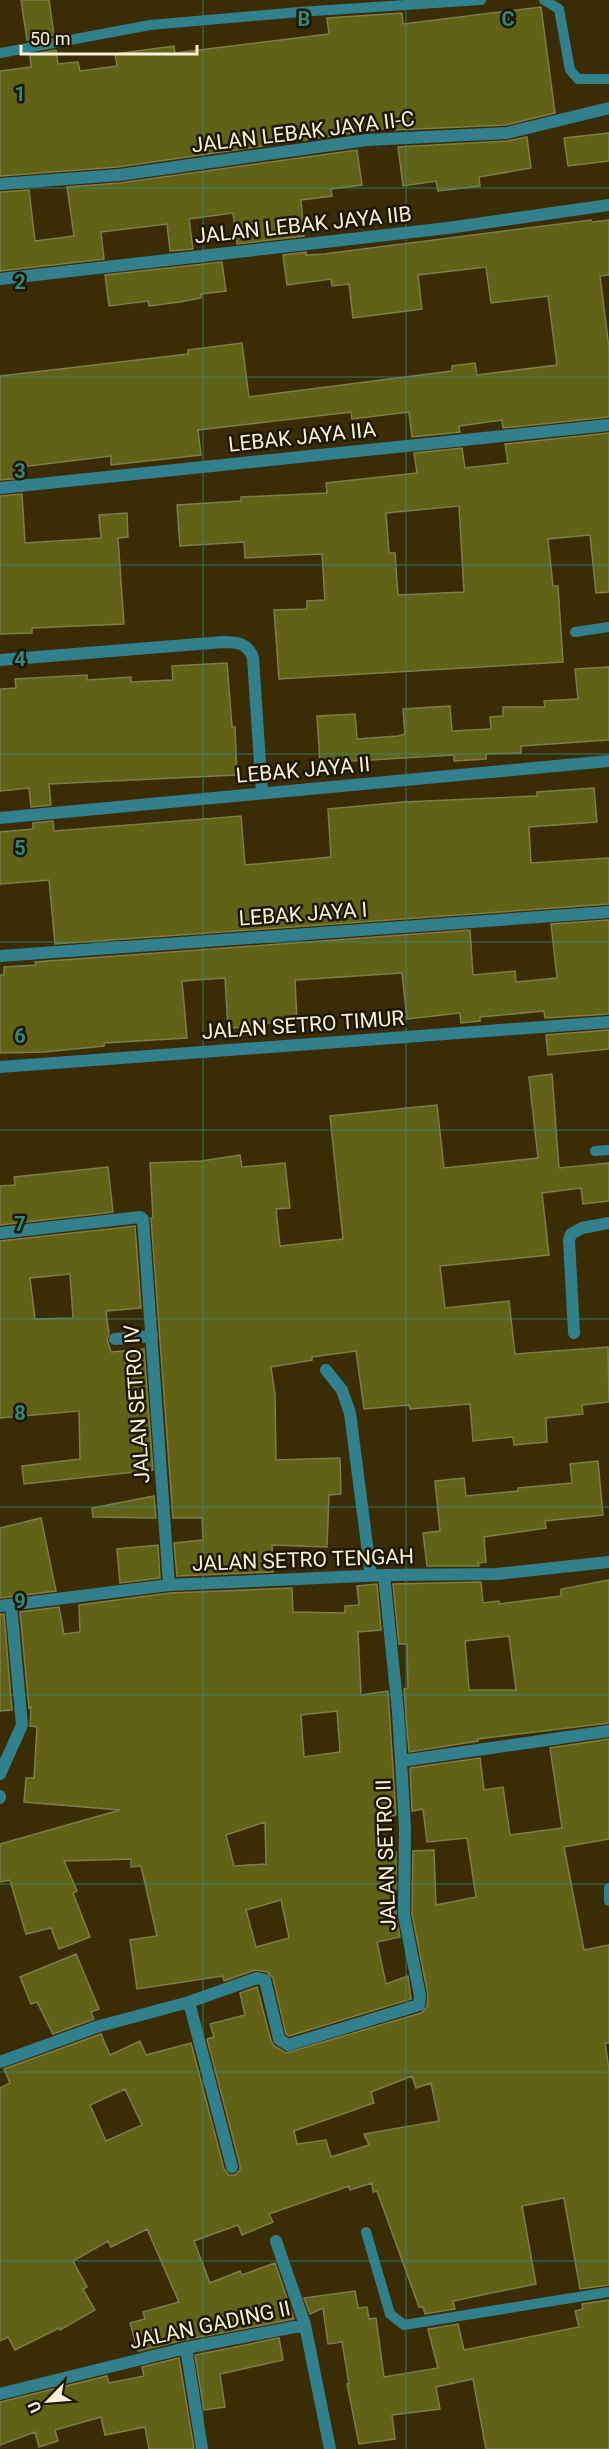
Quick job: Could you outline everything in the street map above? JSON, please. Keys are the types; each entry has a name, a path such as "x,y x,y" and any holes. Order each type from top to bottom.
{"street":[{"name":"JALAN LEBAK JAYA II-C","path":"0,184 119,175 368,140 507,133 609,108"},
{"name":"JALAN LEBAK JAYA IIB","path":"0,279 448,228 609,205"},
{"name":"LEBAK JAYA IIA","path":"0,488 609,425"},
{"path":"0,660 223,642 237,642 246,646 253,658 262,793"},
{"name":"LEBAK JAYA II","path":"0,818 609,761"},
{"name":"LEBAK JAYA I","path":"0,956 609,912"},
{"name":"JALAN SETRO TIMUR","path":"0,1068 609,1022"},
{"name":"JALAN SETRO IV","path":"0,1233 140,1217 143,1219 169,1585"},
{"path":"574,1333 569,1240 571,1234 582,1228 609,1223"},
{"path":"115,1339 152,1336"},
{"path":"326,1370 342,1390 348,1406 371,1576"},
{"name":"JALAN SETRO TENGAH","path":"5,1606 169,1585 384,1575 497,1574 609,1562"},
{"name":"JALAN SETRO II","path":"0,2062 96,2028 189,2002 261,1978 267,1985 279,2039 288,2045 419,2005 420,1996 402,1895 405,1828 384,1575"},
{"path":"0,1774 22,1725 5,1606"},
{"path":"401,1761 609,1731"},
{"path":"189,2002 232,2167"},
{"path":"276,2241 305,2325"},
{"name":"JALAN GADING II","path":"0,2394 186,2348 305,2325 330,2449"},
{"path":"186,2348 201,2449"}],"lane":[{"path":"0,53 150,25 481,0"},
{"path":"544,0 559,9 570,70 578,79 609,79"},
{"path":"575,632 609,627"},
{"path":"595,1151 609,1150"},
{"path":"609,1888 609,1901"},
{"path":"366,2232 390,2314 404,2325 609,2292"}],"building":[{"path":"21,0 49,0 54,35 27,40"},
{"path":"541,7 555,113 506,125 395,130 395,127 118,167 0,176 0,71 31,67 30,55 56,50 58,64 78,62 80,71 117,66 115,54 174,46 175,53 329,34 327,18 402,13 403,24"},
{"path":"609,133 609,161 568,166 564,138"},
{"path":"527,137 531,168 479,177 480,186 438,191 436,181 403,186 398,147 508,141"},
{"path":"357,150 362,185 331,189 332,196 301,200 304,236 237,244 233,213 189,219 193,249 170,251 167,224 101,232 104,259 0,271 0,192 29,190 35,241 74,236 67,187 120,183"},
{"path":"591,220 592,222 609,220 609,275 600,276 609,348 609,417 503,428 502,420 459,426 460,432 412,437 409,412 352,419 351,412 198,430 201,455 111,465 111,456 20,467 21,478 0,480 0,376 188,354 188,350 242,343 249,397 452,371 452,366 475,363 477,375 557,365 548,296 491,303 486,267 418,275 422,309 353,318 349,284 332,286 331,279 287,285 283,255 306,252 306,255 324,254"},
{"path":"222,262 226,291 201,294 201,298 149,306 148,301 109,306 105,275"},
{"path":"609,433 609,592 596,593 590,535 548,539 553,586 558,586 563,662 279,679 274,610 307,609 307,601 325,600 322,554 245,558 244,542 180,546 177,505 241,501 241,497 327,493 326,483 417,473 414,453 462,448 465,468 508,463 505,444","holes":["459,506 464,592 398,595 395,553 389,553 386,513"]},
{"path":"22,494 25,543 101,538 99,515 127,513 128,537 118,538 124,624 32,628 32,633 0,634 0,496"},
{"path":"227,663 232,727 235,727 237,775 49,784 51,805 31,807 29,788 0,791 0,689 16,688 15,679 87,675 87,680 131,677 131,682 173,680 172,666"},
{"path":"609,667 609,740 521,746 521,753 486,754 486,759 454,761 454,755 320,763 317,716 355,714 357,739 405,734 403,709 450,706 452,731 491,729 490,717 503,716 503,707 545,707 544,701 578,699 575,669"},
{"path":"594,788 597,822 529,827 531,863 609,858 609,904 55,944 49,880 0,884 0,832 33,829 33,823 53,821 54,831 241,816 245,865 331,857 328,809 404,802 537,796 537,792"},
{"path":"609,920 609,1014 545,1018 544,1011 480,1017 480,1021 461,1023 460,1013 407,1019 402,973 295,980 297,1022 228,1028 225,978 182,981 187,1038 104,1043 104,1046 44,1052 0,1053 0,975 4,975 4,967 36,965 35,962 470,930 473,975 515,971 516,982 557,978 551,924"},
{"path":"609,1030 609,1049 548,1055 546,1035"},
{"path":"552,1074 559,1168 609,1163 609,1201 583,1204 581,1188 542,1193 549,1255 440,1266 445,1308 509,1301 515,1354 608,1347 609,1402 582,1405 583,1414 546,1418 547,1442 514,1445 513,1437 473,1441 470,1404 410,1409 409,1405 364,1409 356,1351 312,1357 312,1360 271,1367 275,1394 276,1460 340,1458 341,1494 329,1495 327,1547 272,1545 273,1572 177,1576 174,1543 203,1540 202,1518 173,1518 151,1218 153,1218 150,1163 201,1161 240,1155 242,1167 285,1163 290,1208 276,1209 280,1246 343,1239 330,1116 437,1105 444,1168 538,1158 529,1077"},
{"path":"108,1167 113,1212 0,1225 0,1186 15,1185 14,1177"},
{"path":"135,1226 141,1308 106,1311 109,1334 107,1339 111,1352 144,1349 153,1470 24,1484 22,1466 80,1459 79,1411 0,1418 0,1241","holes":["70,1274 73,1318 35,1319 30,1278"]},
{"path":"598,1461 603,1515 545,1521 546,1528 484,1537 486,1562 478,1563 479,1566 427,1566 423,1533 440,1531 435,1481 464,1478 466,1496 518,1491 518,1488 572,1483 570,1464"},
{"path":"154,1496 156,1518 93,1517 92,1508"},
{"path":"41,1518 56,1591 0,1598 0,1528"},
{"path":"158,1545 160,1578 120,1583 117,1549"},
{"path":"609,1580 609,1723 478,1739 478,1741 409,1752 404,1689 408,1688 407,1644 399,1644 393,1584 481,1582 483,1603 499,1601 499,1604 561,1596 561,1589","holes":["509,1636 516,1690 469,1690 465,1641"]},
{"path":"377,1584 381,1630 358,1632 361,1695 388,1691 396,1815 375,1820 377,1852 396,1852 396,1915 400,1937 377,1942 386,1984 408,1976 411,1999 289,2036 286,2034 273,1978 267,1972 255,1970 224,1981 223,1976 137,1989 130,1940 157,1936 141,1866 131,1867 131,1859 64,1861 77,1891 73,1893 90,1937 59,1949 51,1928 26,1934 10,1880 0,1882 0,1844 120,1810 24,1802 26,1778 34,1778 37,1727 30,1726 31,1707 29,1708 20,1612 59,1607 64,1634 80,1632 79,1605 170,1593 292,1588 293,1612 345,1613 345,1606 359,1605 357,1586","holes":["337,1711 340,1752 304,1757 301,1715","265,1822 266,1864 234,1866 226,1835","281,1900 289,1938 256,1947 246,1910"]},
{"path":"0,1614 4,1614 12,1710 0,1711"},
{"path":"609,1739 609,1839 564,1847 584,1950 609,1945 609,2043 605,2043 609,2069 609,2285 580,2289 564,2198 522,2206 536,2284 453,2301 455,2309 425,2314 423,2307 419,2307 377,2191 373,2192 372,2183 350,2190 349,2186 269,2214 273,2222 242,2235 238,2225 194,2241 210,2283 240,2271 242,2275 275,2263 294,2319 138,2351 130,2323 145,2319 143,2312 179,2302 147,2229 111,2247 108,2241 73,2261 87,2287 83,2289 95,2310 60,2330 59,2328 15,2350 8,2337 0,2341 0,2088 10,2083 4,2069 101,2034 110,2055 140,2041 146,2055 191,2043 224,2169 229,2175 235,2175 240,2170 240,2165 207,2039 214,2037 210,2024 245,2015 240,1993 257,1987 271,2041 274,2046 286,2053 421,2013 427,2007 428,1995 412,1914 413,1851 434,1850 436,1905 476,1897 467,1838 427,1842 423,1809 412,1811 410,1768 480,1758 484,1790 503,1787 510,1835 562,1828 550,1748","holes":["412,2076 416,2088 431,2083 439,2121 364,2134 369,2145 331,2157 326,2140 297,2144 294,2131 374,2103 371,2092","125,2089 142,2125 106,2141 90,2105"]},
{"path":"76,1954 99,2009 91,2012 94,2019 53,2034 37,2002 31,2004 20,1977"},
{"path":"355,2291 358,2308 367,2307 369,2319 376,2318 384,2377 438,2368 428,2329 458,2324 464,2350 579,2327 575,2311 583,2309 582,2304 609,2300 609,2449 486,2449 473,2379 436,2387 440,2409 392,2415 395,2439 359,2444 347,2384 349,2384 342,2342 328,2344 323,2308 310,2314 304,2298"},
{"path":"279,2338 283,2360 220,2374 225,2407 204,2410 195,2355"},
{"path":"179,2358 194,2449 149,2449 145,2427 105,2435 101,2417 55,2430 58,2441 39,2447 35,2432 0,2445 0,2402 107,2376 109,2383 144,2376 142,2367"}]}
